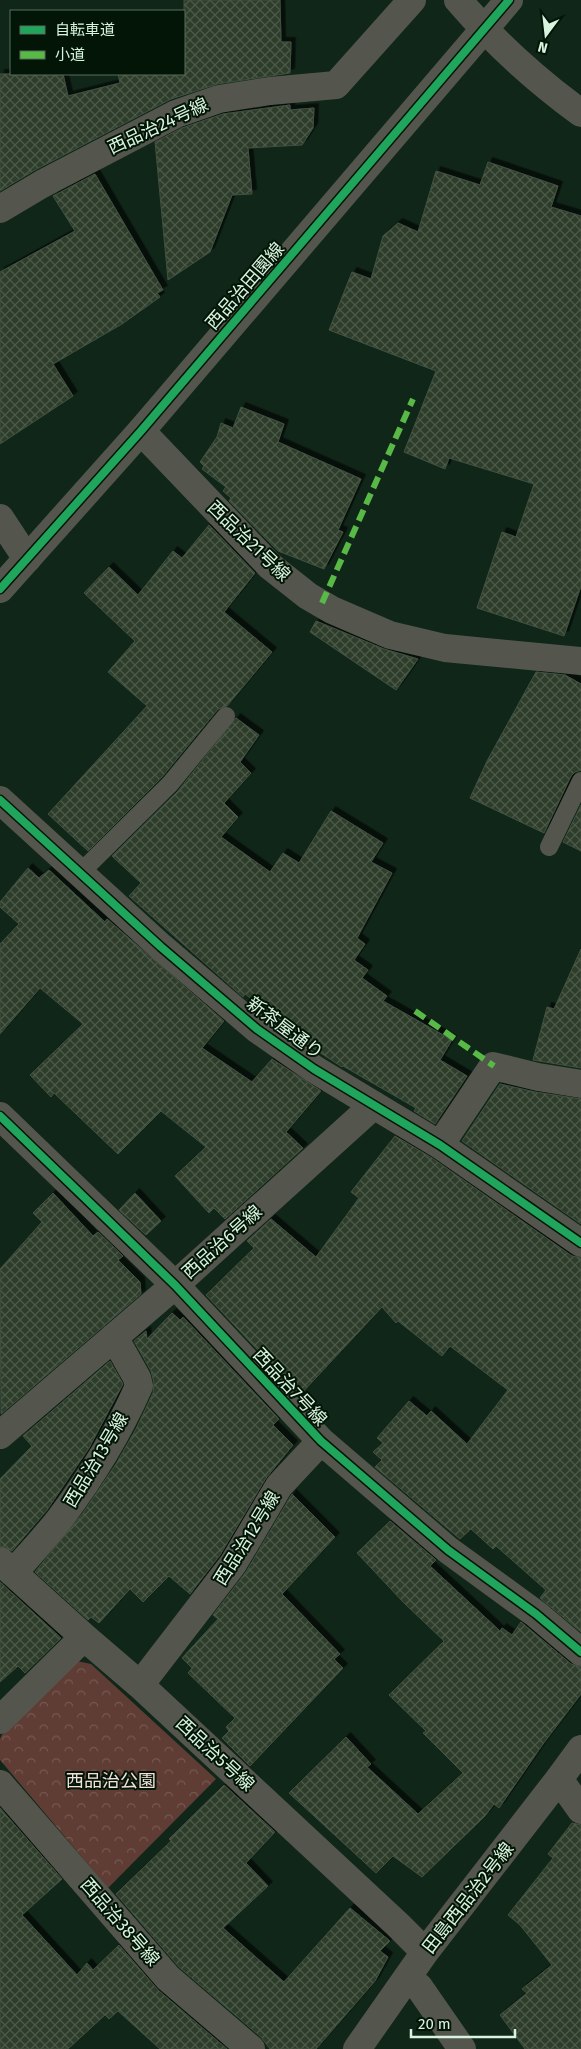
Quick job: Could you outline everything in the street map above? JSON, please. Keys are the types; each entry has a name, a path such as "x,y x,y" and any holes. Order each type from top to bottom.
{"street":[{"name":"西品治24号線","path":"0,209 176,114 219,99 270,91 336,86 412,0"},
{"path":"458,0 484,30 561,98 581,113"},
{"name":"西品治田園線","path":"0,589 141,431 509,0"},
{"name":"西品治21号線","path":"141,431 270,566 308,596 332,610 390,635 445,648 581,660"},
{"path":"0,518 27,559"},
{"name":"新茶屋通り","path":"0,800 160,947 257,1029 314,1069 440,1145 581,1243"},
{"path":"440,1145 493,1066 538,1077 581,1084"},
{"name":"西品治6号線","path":"0,1435 175,1285 374,1106"},
{"name":"西品治7号線","path":"0,1116 175,1285 321,1442 448,1550 536,1614 581,1652"},
{"name":"西品治13号線","path":"7,1566 58,1522 105,1451 139,1386 137,1378 114,1337"},
{"name":"西品治12号線","path":"140,1685 234,1564 279,1486 321,1442"},
{"name":"西品治5号線","path":"7,1566 84,1637 140,1685 425,1952"},
{"path":"0,1720 84,1637"},
{"name":"田島西品治2号線","path":"357,2049 425,1952 560,1779 581,1748"},
{"path":"560,1779 581,1810"},
{"name":"西品治38号線","path":"0,1784 168,1978 251,2049"},
{"path":"407,1978 419,1987 462,2049"}],"lane":[{"path":"80,873 170,784 226,716"},
{"path":"549,847 581,781"}],"green space":[{"name":"西品治公園","path":"72,1660 91,1664 216,1779 108,1888 0,1760 0,1739 7,1724"}],"building":[{"path":"184,0 280,0 281,42 291,42 290,73 217,84 171,99 35,170 0,191 0,74 63,75 68,96 120,83 118,75 185,75"},
{"path":"290,105 290,110 314,108 313,128 302,145 248,148 252,194 232,195 210,252 168,280 155,142 182,128 223,114"},
{"path":"488,162 558,186 551,207 581,216 581,586 564,636 477,608 502,532 516,537 534,484 449,458 445,469 404,452 436,371 329,330 352,272 371,279 383,236 398,223 418,232 436,171 480,185"},
{"path":"95,174 163,290 157,293 160,297 122,324 53,364 73,396 0,444 0,272 75,231 53,196"},
{"path":"241,407 284,424 278,442 361,479 338,530 343,532 324,569 278,551 229,501 231,498 223,491 226,487 202,469 204,466 200,462 217,437 221,423 233,428"},
{"path":"209,525 255,573 224,612 272,652 227,706 218,709 162,777 88,851 48,814 147,706 108,672 135,641 84,593 109,567 138,595 173,551 182,558"},
{"path":"316,621 384,649 418,659 396,690 310,632"},
{"path":"536,672 565,675 581,684 581,770 571,776 544,833 470,798 487,761"},
{"path":"236,718 259,735 240,762 251,773 224,803 238,817 221,837 270,872 283,853 299,863 331,811 383,843 371,862 392,873 357,938 365,944 354,960 368,970 362,978 387,996 383,1001 452,1040 440,1060 467,1076 435,1124 414,1111 416,1108 342,1067 293,1035 296,1033 288,1026 245,994 243,997 129,896 141,883 112,856 178,791"},
{"path":"581,805 581,851 563,842"},
{"path":"28,868 39,878 49,870 105,922 107,919 224,1021 202,1048 252,1082 272,1059 321,1091 286,1132 303,1148 225,1219 214,1208 209,1213 175,1176 206,1147 161,1111 118,1154 54,1093 51,1097 30,1075 83,1024 40,988 0,1034 0,944 19,924 0,907 0,902"},
{"path":"581,949 581,1068 533,1060 547,1007 554,1009"},
{"path":"500,1084 581,1099 581,1224 462,1141"},
{"path":"395,1136 432,1158 572,1256 581,1258 581,1632 540,1598 546,1590 496,1546 493,1549 471,1529 460,1539 375,1467 382,1460 373,1452 383,1443 377,1438 409,1401 427,1416 431,1411 467,1444 508,1390 450,1346 442,1356 398,1321 396,1323 382,1307 300,1395 206,1295 254,1248 247,1241 271,1219 316,1257 359,1198 351,1192"},
{"path":"53,1193 93,1236 98,1232 123,1256 118,1260 140,1282 141,1294 1,1414 0,1269 42,1222 33,1213"},
{"path":"135,1193 161,1221 146,1235 119,1210"},
{"path":"172,1313 180,1320 183,1317 279,1419 273,1425 293,1445 266,1478 220,1555 190,1594 169,1576 143,1602 130,1589 99,1623 91,1617 88,1620 35,1572 83,1513 116,1464 136,1429 153,1393 154,1383 151,1371 134,1341 146,1331 147,1339"},
{"path":"110,1361 123,1384 89,1448 47,1510 12,1551 0,1546 0,1479 32,1446 23,1436"},
{"path":"292,1494 335,1537 282,1594 340,1654 334,1659 343,1668 250,1766 222,1738 229,1731 226,1727 235,1718 188,1673 192,1668 182,1658 218,1619 213,1615 246,1572"},
{"path":"390,1521 436,1560 430,1566 500,1631 502,1628 512,1635 521,1622 571,1664 581,1667 581,1694 543,1744 499,1808 494,1804 485,1816 422,1877 393,1856 376,1873 289,1793 346,1737 371,1764 367,1767 418,1814 463,1773 423,1733 426,1731 389,1695 444,1641 404,1603 357,1553"},
{"path":"0,1582 61,1638 25,1673 18,1666 0,1682"},
{"path":"224,1785 275,1832 246,1863 268,1886 223,1928 284,1982 350,1908 390,1941 380,1951 388,1957 375,1981 316,2049 270,2049 261,2037 179,1967 116,1894 171,1841 169,1839"},
{"path":"0,1808 62,1879 22,1915 77,1975 87,1963 93,1970 119,1945 158,1990 227,2049 160,2049 118,2011 109,2019 105,2015 68,2049 0,2049"},
{"path":"572,1823 581,1825 581,2049 525,2049 500,2015 527,1993 522,1989 552,1965 520,1925 508,1915 553,1858 548,1854"}],"marked path":[{"path":"322,603 413,399"},
{"path":"415,1011 494,1066"}],"cycle path":[{"path":"0,589 141,431 509,0"},
{"path":"0,800 161,947 257,1029 314,1069 440,1145 581,1243"},
{"path":"0,1116 175,1285 321,1441 448,1550 536,1614 581,1652"}]}
